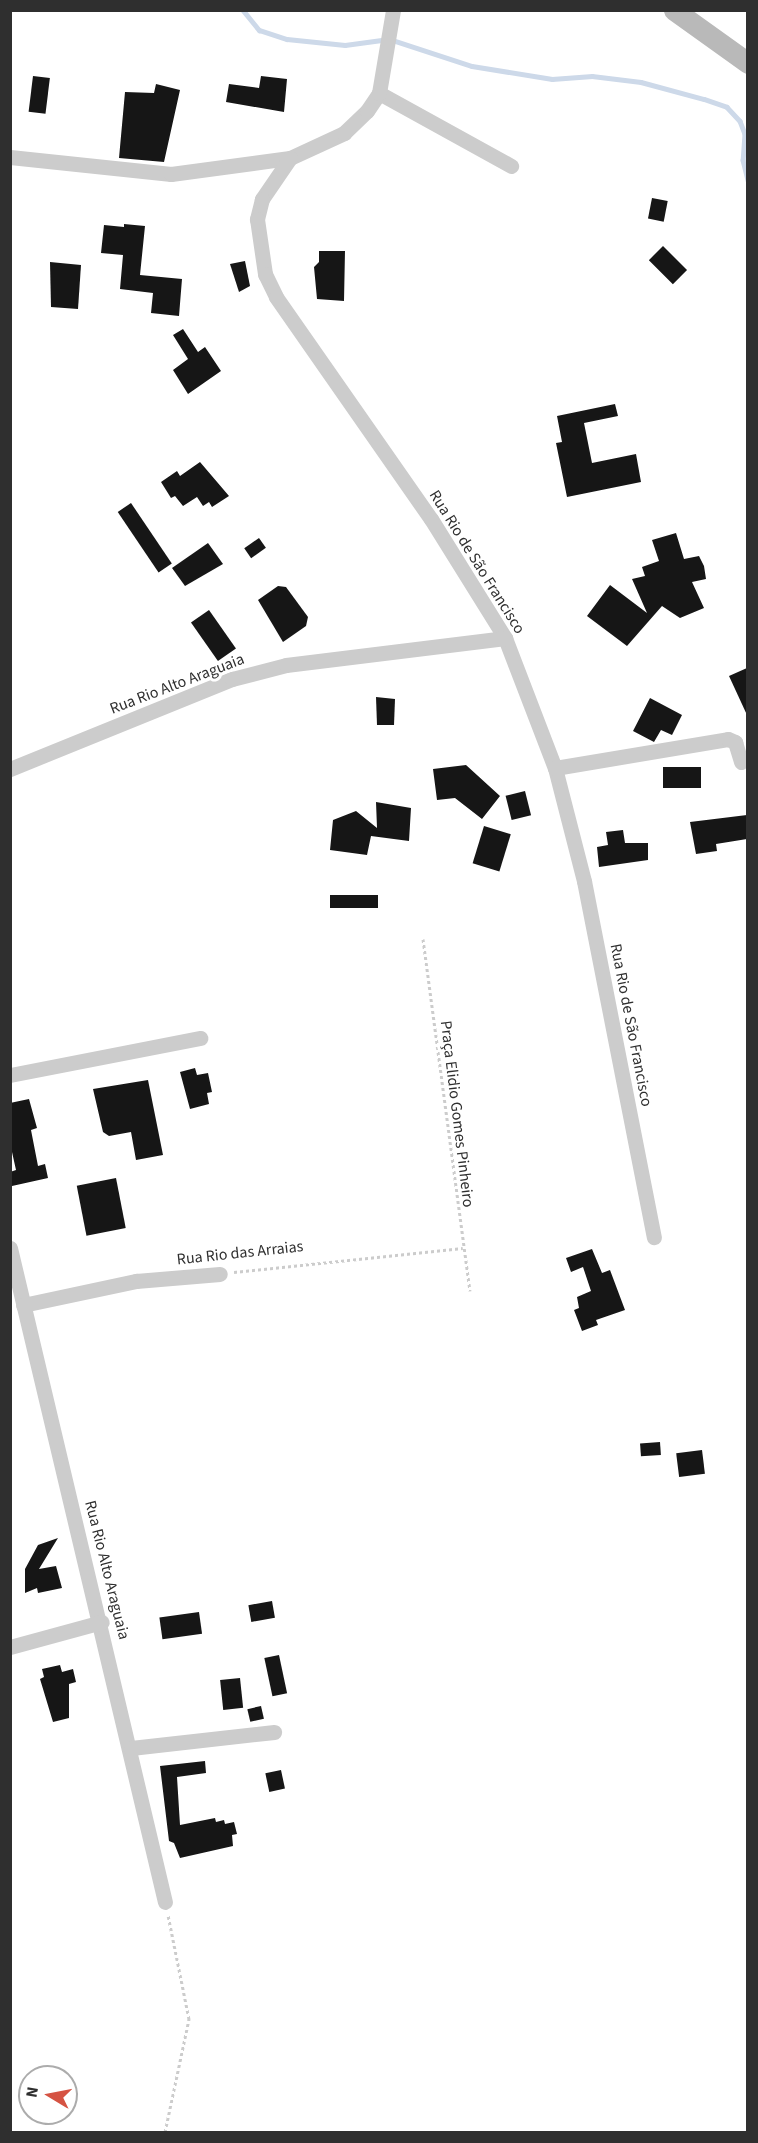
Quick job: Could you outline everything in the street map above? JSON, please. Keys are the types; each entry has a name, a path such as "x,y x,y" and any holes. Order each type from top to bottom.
{"main road":[{"path":"674,10 747,63"}],"street":[{"path":"10,157 171,174 290,158 344,133 367,111 379,93 394,11"},
{"path":"379,93 511,166"},
{"name":"Rua Rio de São Francisco","path":"290,158 262,199 257,219 265,274 276,297 431,519 505,638 555,768 584,881 654,1237"},
{"name":"Rua Rio Alto Araguaia","path":"10,769 232,679 286,665 505,638"},
{"path":"555,768 728,739 735,742 741,762"},
{"path":"10,1075 200,1038"},
{"name":"Rua Rio Alto Araguaia","path":"10,1248 102,1622 165,1902"},
{"name":"Rua Rio das Arraias","path":"23,1305 136,1281 220,1274"},
{"path":"10,1647 102,1622"},
{"path":"131,1748 274,1732"}],"path":[{"name":"Praça Elidio Gomes Pinheiro","path":"423,939 470,1290"},
{"name":"Rua Rio das Arraias","path":"220,1274 463,1248"},
{"path":"165,1902 189,2019 165,2133"}],"building":[{"path":"33,76 50,78 45,114 29,112"},
{"path":"261,76 287,79 284,112 226,102 229,84 259,88"},
{"path":"156,84 180,90 164,162 119,158 125,92 154,93"},
{"path":"652,198 668,201 664,222 648,219"},
{"path":"124,224 145,226 140,275 182,279 179,316 151,313 153,293 120,289 123,255 101,253 104,225 124,227"},
{"path":"663,246 687,270 673,284 649,260"},
{"path":"319,251 345,251 344,301 317,299 314,267 319,262"},
{"path":"245,261 250,286 239,292 230,264"},
{"path":"50,262 81,265 78,309 51,307"},
{"path":"183,329 198,352 205,347 221,371 188,394 173,370 188,359 173,335"},
{"path":"615,404 618,416 584,423 592,463 636,454 641,482 567,497 556,443 562,442 557,416"},
{"path":"200,462 229,496 212,507 209,502 203,506 197,497 183,506 175,496 171,498 161,482 177,471 180,476"},
{"path":"131,503 172,564 159,572 118,512"},
{"path":"676,533 684,559 699,556 704,566 706,579 692,582 704,608 680,618 662,606 627,646 587,616 610,585 647,613 632,579 645,576 642,567 659,561 652,540"},
{"path":"259,538 266,548 251,558 244,548"},
{"path":"208,543 223,564 185,586 172,568"},
{"path":"278,586 286,587 308,617 306,626 283,642 258,600"},
{"path":"209,610 236,649 218,661 191,623"},
{"path":"747,668 747,715 729,676"},
{"path":"376,697 395,699 394,725 377,725"},
{"path":"650,698 682,715 672,735 661,730 654,742 633,731"},
{"path":"466,765 500,796 482,819 455,798 437,800 433,769"},
{"path":"663,767 701,767 701,788 663,788"},
{"path":"525,791 531,815 512,820 506,796"},
{"path":"376,802 411,808 409,841 371,836 367,855 330,850 333,820 356,811 377,828"},
{"path":"747,815 747,839 716,844 717,851 696,854 690,822"},
{"path":"484,826 511,834 499,871 473,863"},
{"path":"623,830 625,843 648,843 648,860 599,867 597,847 608,845 606,832"},
{"path":"330,895 378,895 378,908 330,908"},
{"path":"195,1068 197,1075 208,1073 212,1092 207,1093 209,1104 190,1109 180,1072"},
{"path":"148,1080 163,1155 136,1160 131,1132 109,1136 103,1132 93,1089"},
{"path":"29,1099 37,1128 31,1130 38,1166 45,1164 48,1178 12,1186 10,1172 16,1170 10,1143 10,1103"},
{"path":"116,1178 126,1228 86,1236 77,1186"},
{"path":"592,1249 602,1273 610,1270 625,1310 596,1320 598,1325 582,1331 574,1310 579,1308 577,1297 591,1291 583,1267 571,1272 566,1258"},
{"path":"660,1442 661,1455 641,1456 640,1443"},
{"path":"702,1450 705,1474 679,1477 676,1453"},
{"path":"58,1538 39,1569 56,1566 62,1588 38,1593 37,1588 25,1593 25,1569 38,1545"},
{"path":"272,1601 275,1618 251,1622 248,1605"},
{"path":"199,1612 202,1634 162,1639 159,1618"},
{"path":"279,1655 287,1693 272,1696 264,1658"},
{"path":"60,1665 62,1672 73,1669 76,1682 69,1684 69,1718 53,1722 40,1679 44,1677 42,1669"},
{"path":"240,1678 243,1708 223,1710 220,1680"},
{"path":"261,1706 264,1719 250,1722 247,1709"},
{"path":"205,1761 206,1773 177,1777 180,1825 215,1818 216,1822 224,1820 225,1824 234,1822 237,1834 232,1835 233,1846 180,1858 174,1843 169,1841 160,1766"},
{"path":"281,1770 285,1789 269,1792 265,1773"}],"waterway":[{"path":"243,10 259,30 287,39 345,45 389,39 472,66 552,79 592,76 641,82 704,99 727,107 740,121 745,134 743,160 748,180"}]}
